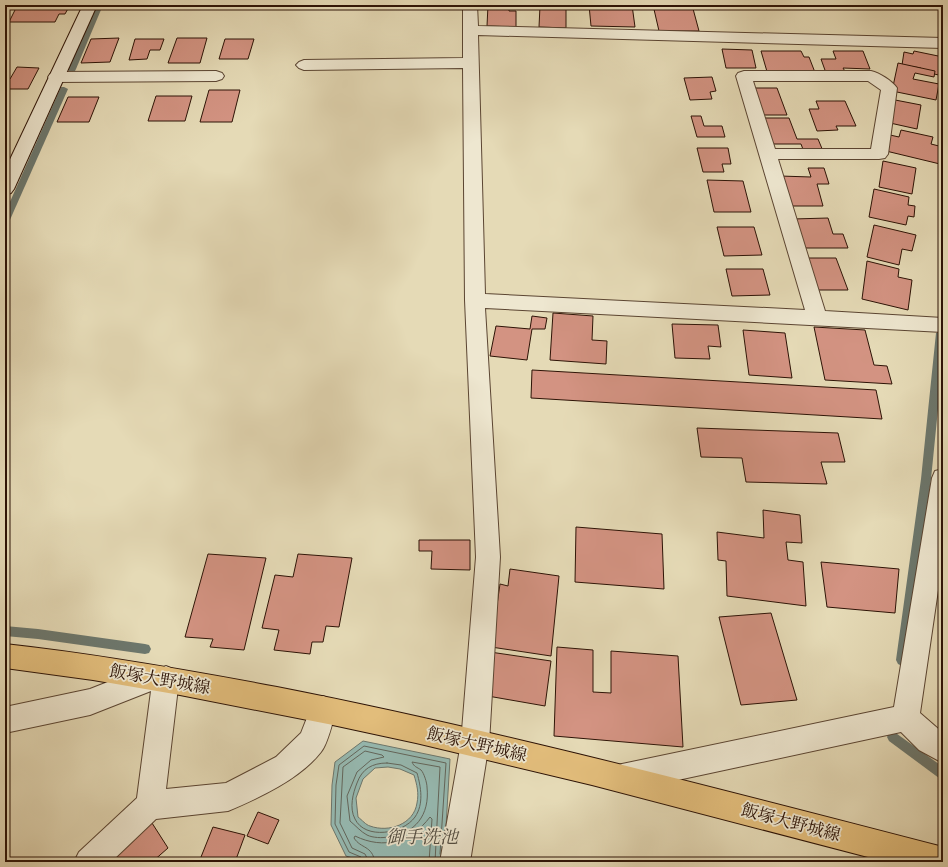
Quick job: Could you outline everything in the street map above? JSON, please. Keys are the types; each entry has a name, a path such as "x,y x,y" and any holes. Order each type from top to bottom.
{"main road":[{"name":"飯塚大野城線","path":"5,656 38,659 323,708 622,778 943,862"}],"street":[{"path":"5,189 90,5"},
{"path":"455,862 475,743 488,558 475,300 470,5"},
{"path":"471,30 943,43"},
{"path":"304,65 471,63"},
{"path":"56,77 216,76"},
{"path":"768,154 879,154 889,88 871,76 744,76 817,318"},
{"path":"475,300 943,325"},
{"path":"906,718 943,479"},
{"path":"5,720 90,702 158,679 150,806"},
{"path":"89,862 150,806 228,797 286,767 312,742 323,708"},
{"path":"906,718 929,740 943,749"},
{"path":"622,778 906,718"}],"water":[{"name":"御手洗池","path":"363,741 450,759 444,860 365,862 346,856 331,825 332,785 335,762","holes":["388,767 400,769 414,775 418,792 415,810 411,816 400,825 385,828 377,828 367,825 358,817 356,798 363,779 375,768"]}],"building":[{"path":"5,5 70,5 65,14 59,14 55,22 9,22 17,6"},
{"path":"239,5 275,5 238,6"},
{"path":"488,5 509,5 509,11 516,11 516,27 487,26"},
{"path":"589,5 632,5 635,27 591,26"},
{"path":"653,5 692,5 699,31 659,31"},
{"path":"540,6 566,7 566,28 539,27"},
{"path":"119,38 110,62 81,63 91,39"},
{"path":"177,38 207,38 200,63 168,63"},
{"path":"135,39 164,39 160,50 150,50 147,59 129,60"},
{"path":"225,39 254,39 248,59 219,59"},
{"path":"722,49 752,50 756,68 726,68"},
{"path":"761,51 801,51 804,57 809,57 816,75 768,75"},
{"path":"833,51 863,51 870,69 843,68 846,73 826,73 821,59 836,59"},
{"path":"914,51 943,57 943,76 921,71 921,68 902,65 904,52 913,54"},
{"path":"898,63 935,71 934,77 915,73 913,79 939,84 936,100 892,91"},
{"path":"17,67 39,68 28,89 5,89 5,79 10,79"},
{"path":"712,77 716,91 710,92 712,99 690,100 684,78"},
{"path":"750,88 777,88 787,115 758,115"},
{"path":"209,90 240,90 232,122 200,122"},
{"path":"156,96 192,96 185,121 148,121"},
{"path":"68,97 99,97 89,122 57,122"},
{"path":"890,99 921,105 917,129 890,123"},
{"path":"816,101 845,101 856,126 836,126 838,130 817,131 809,109 819,109"},
{"path":"691,116 701,116 704,126 722,126 725,137 697,137"},
{"path":"760,118 789,118 797,139 818,139 823,151 804,152 801,144 768,144"},
{"path":"901,130 933,137 931,144 943,147 940,164 886,151 890,135 899,137"},
{"path":"697,148 728,148 731,164 722,164 724,172 703,172"},
{"path":"883,161 916,168 912,194 879,187"},
{"path":"808,168 824,168 829,184 817,184 823,206 788,206 780,176 811,177"},
{"path":"707,180 743,181 751,212 714,212"},
{"path":"874,189 909,197 908,205 915,206 914,217 908,216 906,225 869,217"},
{"path":"828,218 833,234 843,234 848,248 802,248 793,219"},
{"path":"874,225 916,235 912,251 902,249 899,265 867,257"},
{"path":"717,227 754,227 762,255 724,256"},
{"path":"802,258 836,258 848,290 812,290"},
{"path":"867,261 899,269 898,277 912,280 908,310 862,299"},
{"path":"726,269 763,269 770,295 732,296"},
{"path":"553,313 593,316 592,340 607,341 606,364 550,360"},
{"path":"532,316 547,318 545,329 532,329 527,360 490,356 496,326 530,329"},
{"path":"672,324 718,325 721,347 708,346 710,359 675,358"},
{"path":"814,327 865,330 874,365 887,366 892,384 825,380"},
{"path":"743,330 785,333 792,378 749,375"},
{"path":"532,370 876,390 882,419 531,398"},
{"path":"697,428 838,433 845,462 821,462 827,484 746,482 742,458 701,457"},
{"path":"763,510 800,515 802,543 786,542 788,560 803,562 806,606 727,596 726,561 718,560 717,532 764,538"},
{"path":"576,527 662,534 664,589 575,582"},
{"path":"419,540 470,540 470,570 431,569 432,551 419,551"},
{"path":"208,554 266,558 244,650 210,647 213,639 185,637"},
{"path":"298,554 352,558 339,627 326,626 323,642 312,642 310,654 274,650 279,630 262,628 275,575 293,577"},
{"path":"821,562 899,569 895,613 827,607"},
{"path":"510,569 559,576 551,656 491,647 500,584 508,586"},
{"path":"771,613 797,700 741,705 719,617"},
{"path":"557,647 593,650 593,692 611,693 611,651 678,656 683,747 554,736"},
{"path":"490,652 551,661 545,706 482,695"},
{"path":"258,812 279,820 268,844 247,836"},
{"path":"152,823 168,848 152,862 110,862"},
{"path":"213,827 245,835 235,862 199,862"}],"waterway":[{"path":"72,69 100,5"},
{"path":"5,222 64,89"},
{"path":"902,660 926,479 941,333"},
{"path":"5,631 38,634 145,649"},
{"path":"893,737 943,775"}]}
